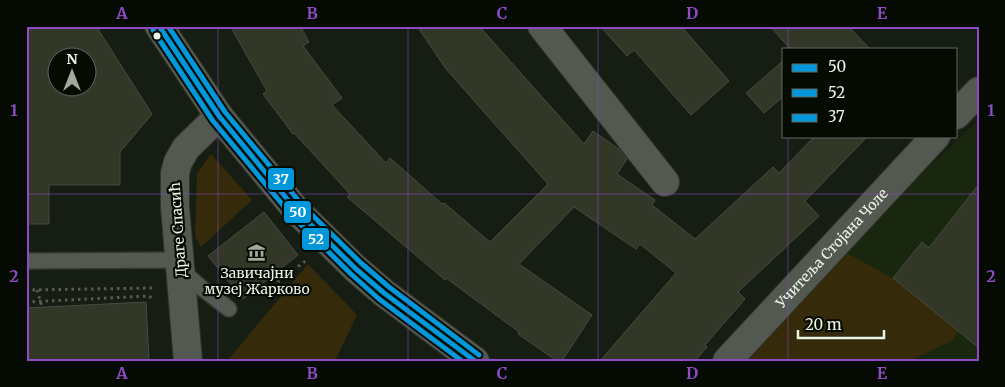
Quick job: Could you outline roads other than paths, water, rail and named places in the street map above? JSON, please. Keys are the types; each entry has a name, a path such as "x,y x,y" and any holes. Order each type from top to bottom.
{"street":[{"path":"159,26 219,116 297,212 384,293 475,361"},
{"path":"542,26 665,182"},
{"path":"958,113 979,91"},
{"name":"Драге Спасић","path":"188,361 187,334 173,263 175,182 178,162 186,148 219,116"},
{"name":"Учитеља Стојана Чоле","path":"728,361 934,138"}],"lane":[{"path":"26,260 173,263 229,309"}],"place":[{"name":"Завичајни музеј Жарково","path":"257,253"}]}
